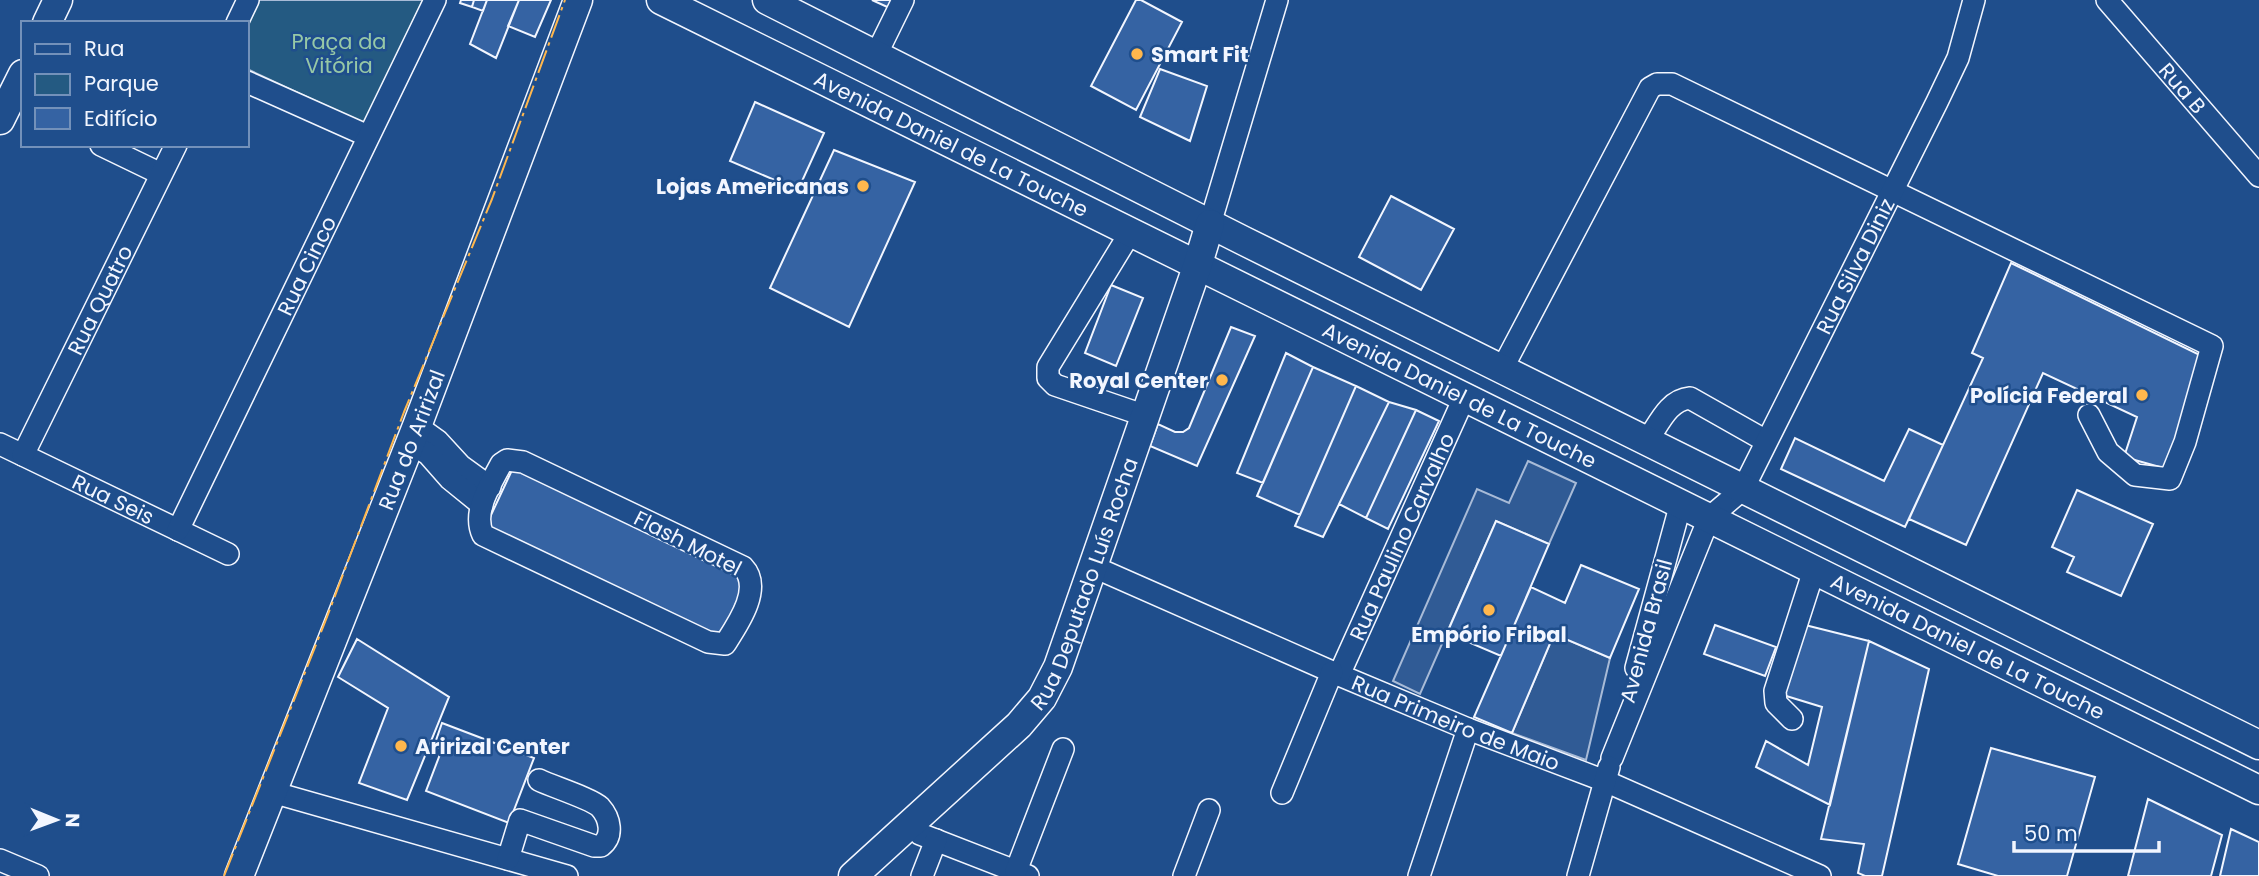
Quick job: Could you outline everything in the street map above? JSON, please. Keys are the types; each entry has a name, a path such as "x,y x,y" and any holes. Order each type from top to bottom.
{"main road":[{"path":"48,21 58,0"},
{"name":"Rua do Aririzal","path":"239,876 413,434 578,0"},
{"name":"Avenida Daniel de La Touche","path":"661,0 2259,790"},
{"name":"Avenida Daniel de La Touche","path":"777,2 1210,224 2259,745"},
{"path":"8,107 21,78"},
{"name":"Rua Deputado Luís Rocha","path":"853,876 1019,725 1042,698 1058,667 1094,567 1210,224"},
{"path":"1703,469 1709,518"}],"street":[{"path":"238,21 248,0"},
{"name":"Rua Cinco","path":"178,530 435,0"},
{"path":"876,55 903,0"},
{"path":"1210,224 1277,0"},
{"name":"Rua Silva Diniz","path":"1709,518 1743,489 1958,58 1974,0"},
{"name":"Rua B","path":"2118,3 2257,171"},
{"path":"248,82 368,136"},
{"path":"1502,369 1650,88 1672,84 2211,346 2185,442 2170,479 2135,475 2108,452 2089,415"},
{"path":"105,147 162,174"},
{"name":"Rua Quatro","path":"23,455 175,147"},
{"path":"1130,233 1048,367 1048,378 1055,385 1146,416"},
{"name":"Rua Paulino Carvalho","path":"1282,793 1464,398"},
{"path":"1647,441 1671,406 1679,399 1690,398 1766,441"},
{"path":"413,434 438,441 486,496"},
{"name":"Rua Seis","path":"0,444 228,554"},
{"name":"Flash Motel","path":"507,460 523,462 743,567 750,579 750,596 725,644 708,642 483,535 478,525 486,496 501,464 507,460"},
{"name":"Avenida Brasil","path":"1578,876 1681,503"},
{"name":"Avenida Brasil","path":"1612,758 1709,518"},
{"name":"Rua Primeiro de Maio","path":"1094,567 1335,674 1468,729 1605,781 1820,876"},
{"path":"1792,719 1776,703 1775,691 1814,570"},
{"path":"1419,876 1468,729"},
{"path":"912,825 920,834 1022,874 1063,749"},
{"path":"508,859 520,820 594,846 601,846 609,835 610,825 599,806 539,780"},
{"path":"272,792 567,876"},
{"path":"1184,876 1209,810"},
{"path":"922,876 936,841"},
{"path":"0,860 38,876"}],"green space":[{"name":"Praça da Vitória","path":"259,0 423,0 365,124 248,69 248,21"}],"shaded area":[{"path":"1528,461 1576,483 1549,544 1496,521 1420,694 1393,681 1477,489 1509,503"},
{"path":"1554,634 1610,658 1586,760 1512,733"}],"building":[{"path":"461,0 474,0 472,7 460,3"},
{"path":"474,0 487,0 483,11 472,7"},
{"path":"487,0 519,0 496,58 470,44"},
{"path":"519,0 551,0 535,37 508,26"},
{"path":"872,0 896,0 894,10"},
{"name":"Smart Fit","path":"1136,0 1141,0 1182,22 1136,110 1091,86"},
{"path":"1160,69 1207,86 1190,141 1140,117"},
{"path":"755,102 824,133 798,190 730,161"},
{"path":"834,150 915,182 849,327 770,288"},
{"path":"1391,196 1454,229 1421,290 1359,257"},
{"name":"Polícia Federal","path":"2011,263 2206,358 2167,469 2124,457 2137,417 2043,373 1966,545 1909,519 1983,358 1972,353"},
{"path":"1111,285 1143,298 1116,366 1085,353"},
{"name":"Royal Center","path":"1231,327 1255,336 1197,466 1150,446 1158,424 1175,432 1183,432 1189,428"},
{"path":"1286,353 1313,367 1263,483 1237,473"},
{"path":"1313,367 1356,386 1300,515 1257,496"},
{"path":"1356,386 1389,402 1323,537 1295,526"},
{"path":"1389,402 1416,410 1366,518 1339,504"},
{"path":"1416,410 1439,421 1388,529 1366,518"},
{"path":"1909,429 1943,445 1905,527 1781,469 1795,438 1884,481"},
{"path":"513,468 747,579 719,641 484,530"},
{"path":"2077,490 2153,524 2121,596 2067,572 2074,557 2052,547"},
{"name":"Empório Fribal","path":"1496,521 1549,544 1501,656 1447,633"},
{"path":"1581,565 1639,589 1610,658 1554,634 1512,733 1474,717 1531,587 1565,603"},
{"path":"1801,624 1869,641 1830,805 1756,767 1766,741 1808,765 1822,707 1783,695"},
{"path":"1715,625 1776,647 1765,676 1704,654"},
{"name":"Aririzal Center","path":"357,639 449,697 407,800 359,783 388,708 338,677"},
{"path":"1869,641 1929,669 1882,876 1865,876 1858,873 1864,844 1821,839"},
{"path":"442,723 534,758 509,823 426,791 442,749 434,746"},
{"path":"1991,748 2095,777 2067,876 1998,876 1958,864"},
{"path":"2148,799 2222,835 2211,876 2128,876"},
{"path":"2231,829 2259,842 2259,876 2220,876"}],"power":[{"path":"224,876 327,617 404,412 492,199 565,0"}],"place":[{"name":"Smart Fit","path":"1137,54"},
{"name":"Lojas Americanas","path":"863,186"},
{"name":"Royal Center","path":"1222,380"},
{"name":"Polícia Federal","path":"2142,395"},
{"name":"Empório Fribal","path":"1489,610"},
{"name":"Aririzal Center","path":"401,746"}]}
